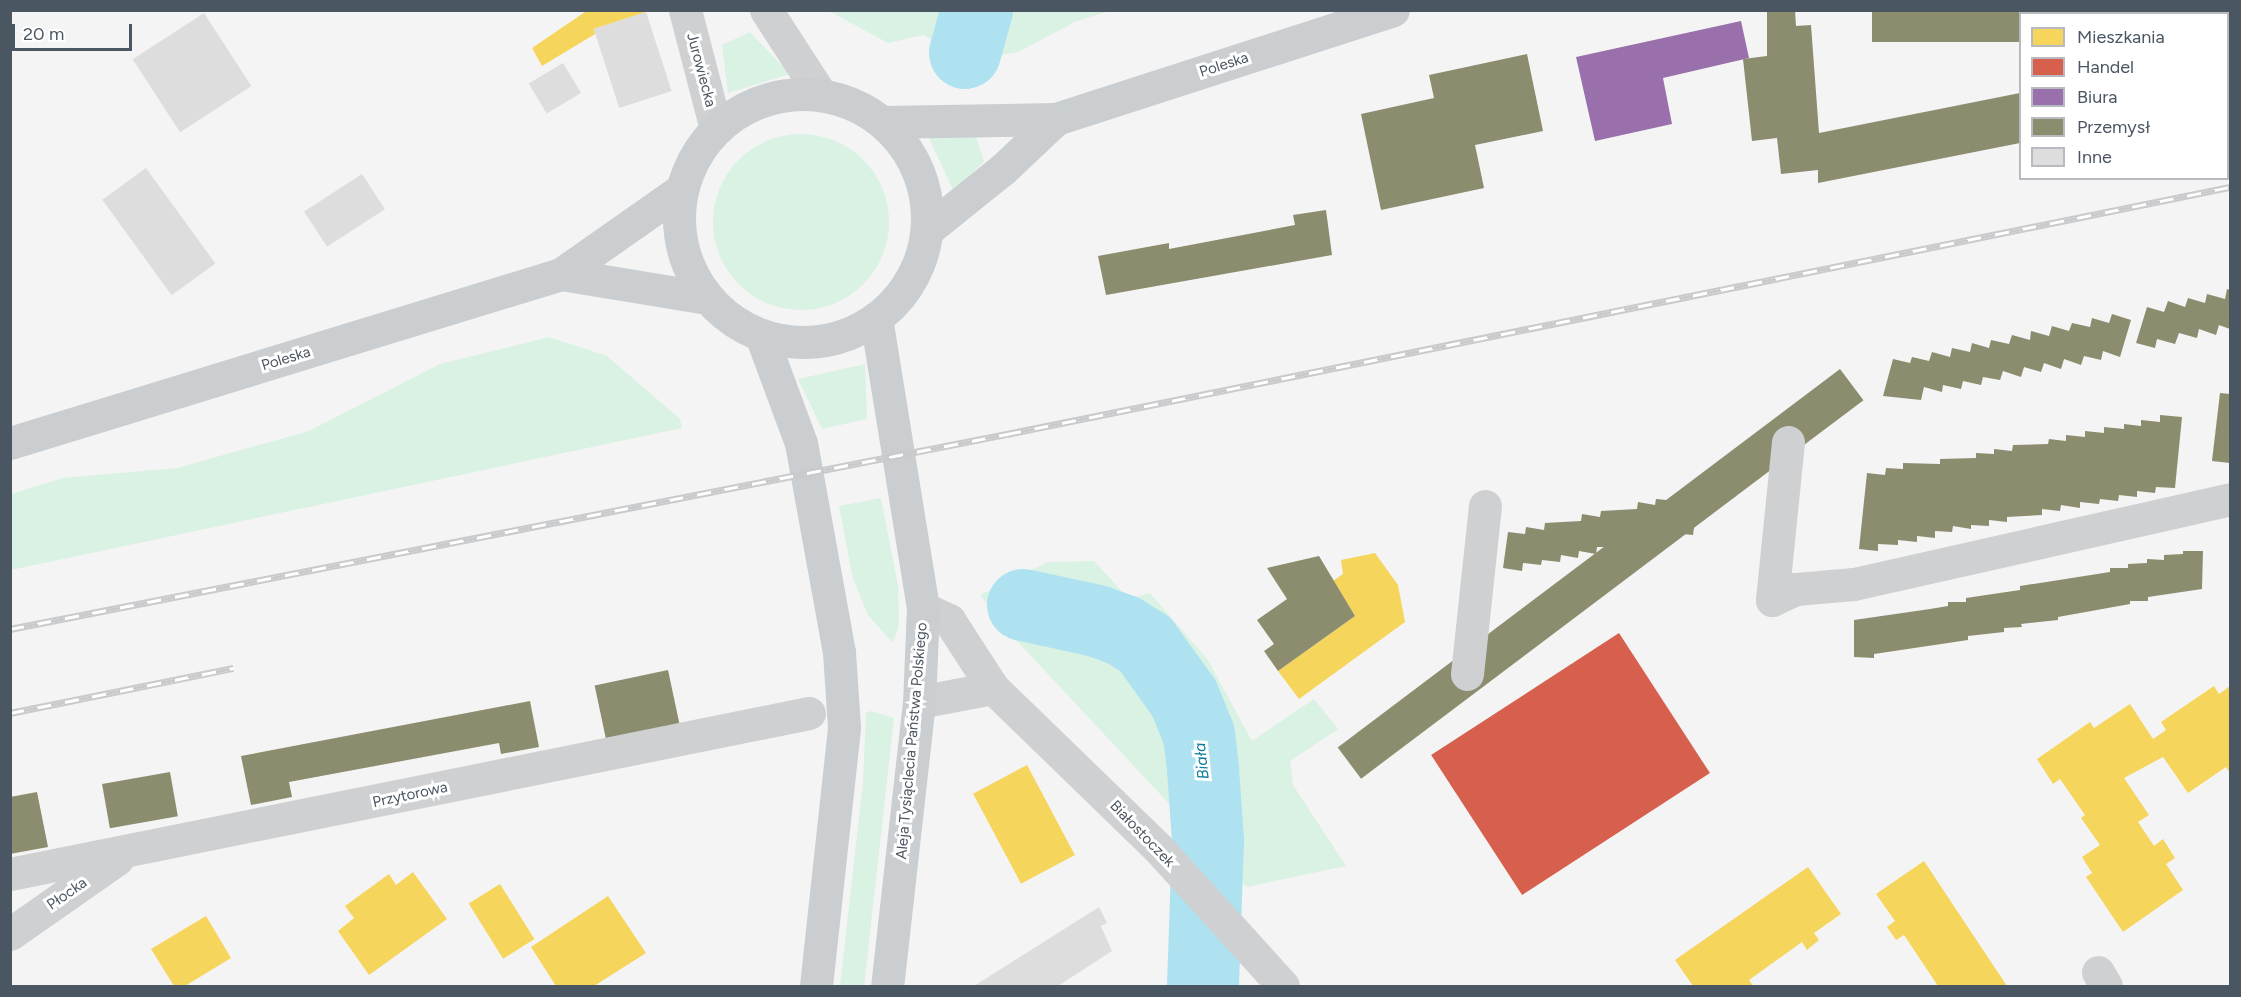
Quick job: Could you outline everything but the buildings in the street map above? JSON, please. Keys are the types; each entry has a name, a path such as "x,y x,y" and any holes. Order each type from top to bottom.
{"main road":[{"name":"Poleska","path":"882,122 1056,119 1393,10"},
{"path":"783,95 821,95 854,104 882,122 909,153 924,190 927,230 919,264 907,284 876,318 831,338 801,342 761,335 731,320 707,298 691,273 682,246 679,217 682,189 695,156 716,129 747,107 783,95"},
{"name":"Poleska","path":"927,230 1002,170 1056,119"},
{"name":"Poleska","path":"10,443 561,274 682,189"},
{"name":"Poleska","path":"561,274 707,298"},
{"name":"Aleja Tysiąclecia Państwa Polskiego","path":"876,318 923,608 919,702 888,987"},
{"path":"761,335 801,443 839,652 844,728 816,987"}],"street":[{"name":"Jurowiecka","path":"685,10 716,129"},
{"path":"766,10 821,95"},
{"path":"1788,442 1772,600 1796,589 1854,584 2230,499"},
{"path":"1467,674 1485,506"},
{"name":"Białostoczek","path":"923,608 949,620 993,688 1158,848 1245,947 1284,987"},
{"path":"919,702 993,688"},
{"name":"Przytorowa","path":"10,874 124,854 809,713"},
{"name":"Płocka","path":"10,934 124,854"}],"green space":[{"path":"829,11 1109,11 1075,22 1018,52 983,58 949,51 924,35 888,43"},
{"path":"750,32 790,74 728,93 722,45"},
{"path":"801,134 818,135 835,140 864,159 883,188 888,205 888,239 883,256 864,285 835,304 818,309 801,310 784,309 767,304 738,285 719,256 714,239 713,222 714,205 719,188 738,159 767,140 784,135"},
{"path":"975,134 984,161 954,192 928,136"},
{"path":"549,337 607,356 680,419 682,428 11,570 11,494 63,478 177,468 309,431 440,364"},
{"path":"865,364 867,419 822,429 798,379"},
{"path":"881,498 898,586 899,625 893,643 868,615 853,579 839,506"},
{"path":"1094,561 1129,599 1150,593 1208,660 1252,741 1314,699 1338,729 1290,761 1293,785 1346,866 1247,887 1018,642 980,595 1048,562"},
{"path":"870,711 894,718 864,986 840,986 863,782 866,713"}],"waterway":[{"name":"Biała","path":"965,53 977,10"},
{"name":"Biała","path":"1023,605 1097,621 1124,631 1145,644 1184,698 1199,735 1208,841 1203,986"}],"railway":[{"path":"10,629 1007,434 2230,187"},
{"path":"10,713 234,668"}]}
